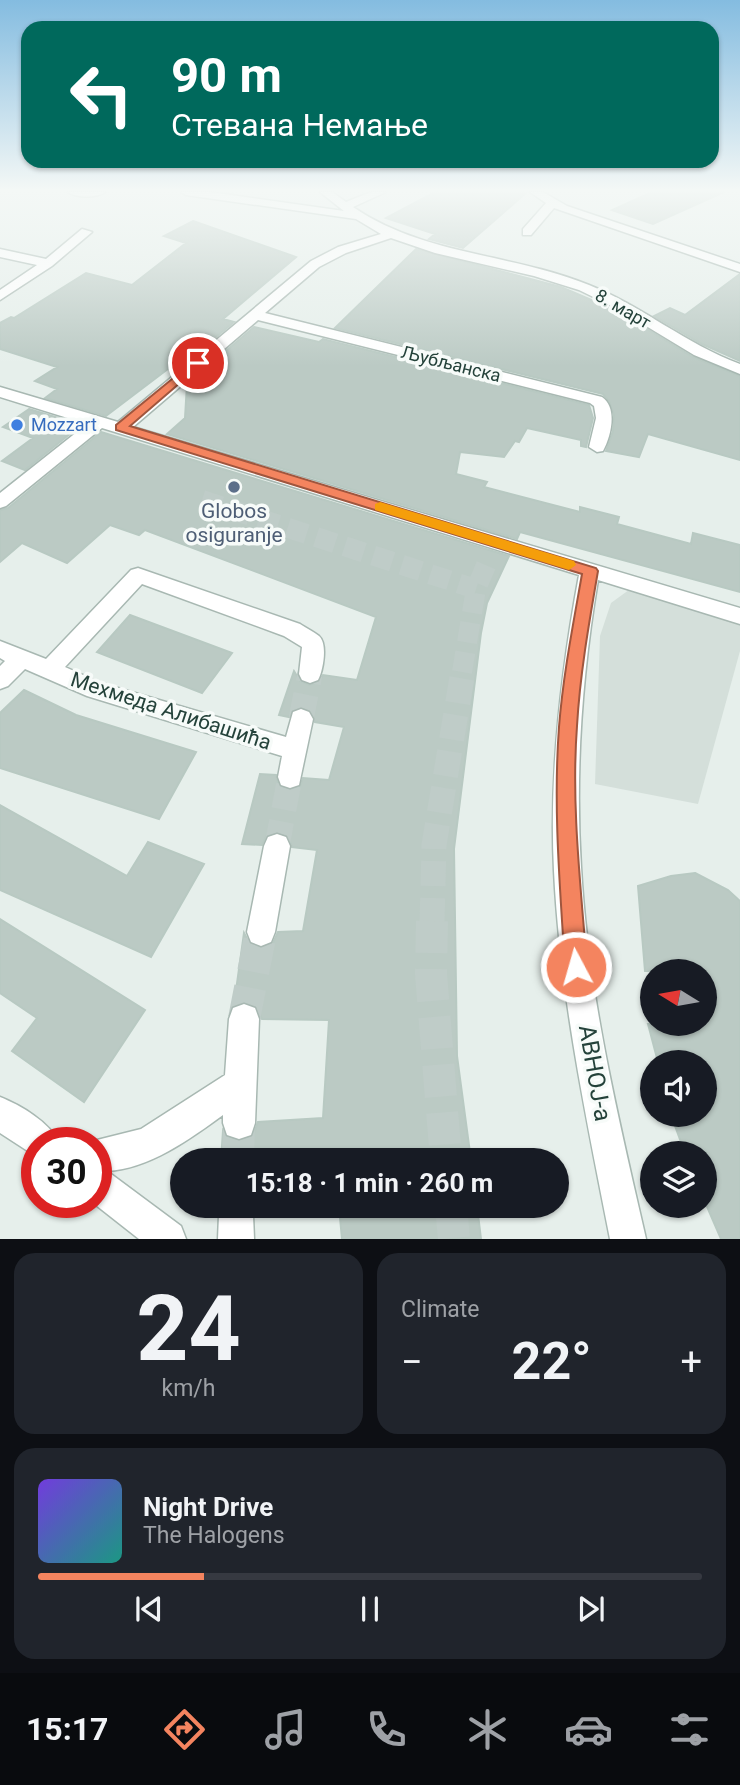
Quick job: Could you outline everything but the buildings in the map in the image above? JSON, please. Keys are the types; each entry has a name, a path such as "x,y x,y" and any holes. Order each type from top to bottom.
{"street":[{"path":"0,296 63,250"},
{"path":"121,428 315,264 343,250"},
{"name":"8. март","path":"436,250 528,269 583,287 705,356 740,369"},
{"path":"687,250 740,268"},
{"path":"0,253 48,262"},
{"name":"Љубљанска","path":"256,315 596,400 603,404 604,410 597,447"},
{"path":"0,392 121,428 493,549 590,571 740,616"},
{"path":"0,502 100,422"},
{"name":"АВНОЈ-а","path":"590,571 575,658 568,728 566,795 571,913 588,1039 628,1239"},
{"name":"Мехмеда Алибашића","path":"49,670 138,575 306,637 313,643 310,674"},
{"name":"Мехмеда Алибашића","path":"0,649 95,690 295,750"},
{"path":"0,680 22,658"},
{"name":"Мехмеда Алибашића","path":"290,777 301,719"},
{"path":"261,932 277,846"},
{"path":"239,1123 244,1019"},
{"path":"112,1157 151,1143 240,1083"},
{"path":"0,1113 21,1128"},
{"path":"112,1196 168,1239"}],"shaded area":[{"path":"633,587 740,622 740,651 698,804 595,784 600,636 611,603"}],"tunnel":[{"path":"202,500 476,589"},
{"path":"476,589 490,556"},
{"path":"462,672 476,589"},
{"path":"432,923 434,845 463,671"},
{"path":"301,719 310,674"},
{"path":"277,846 290,777"},
{"path":"432,921 431,974 445,1148"},
{"path":"244,1019 261,932"},
{"path":"238,1148 239,1123"},
{"path":"452,1218 454,1239"}],"slow traffic":[{"path":"380,507 569,565"}],"place":[{"name":"Mozzart","path":"17,425"},
{"name":"Globos osiguranje","path":"234,487"}],"route":[{"path":"198,363 121,428 590,571 573,670 568,728 566,795 576,967"}]}
